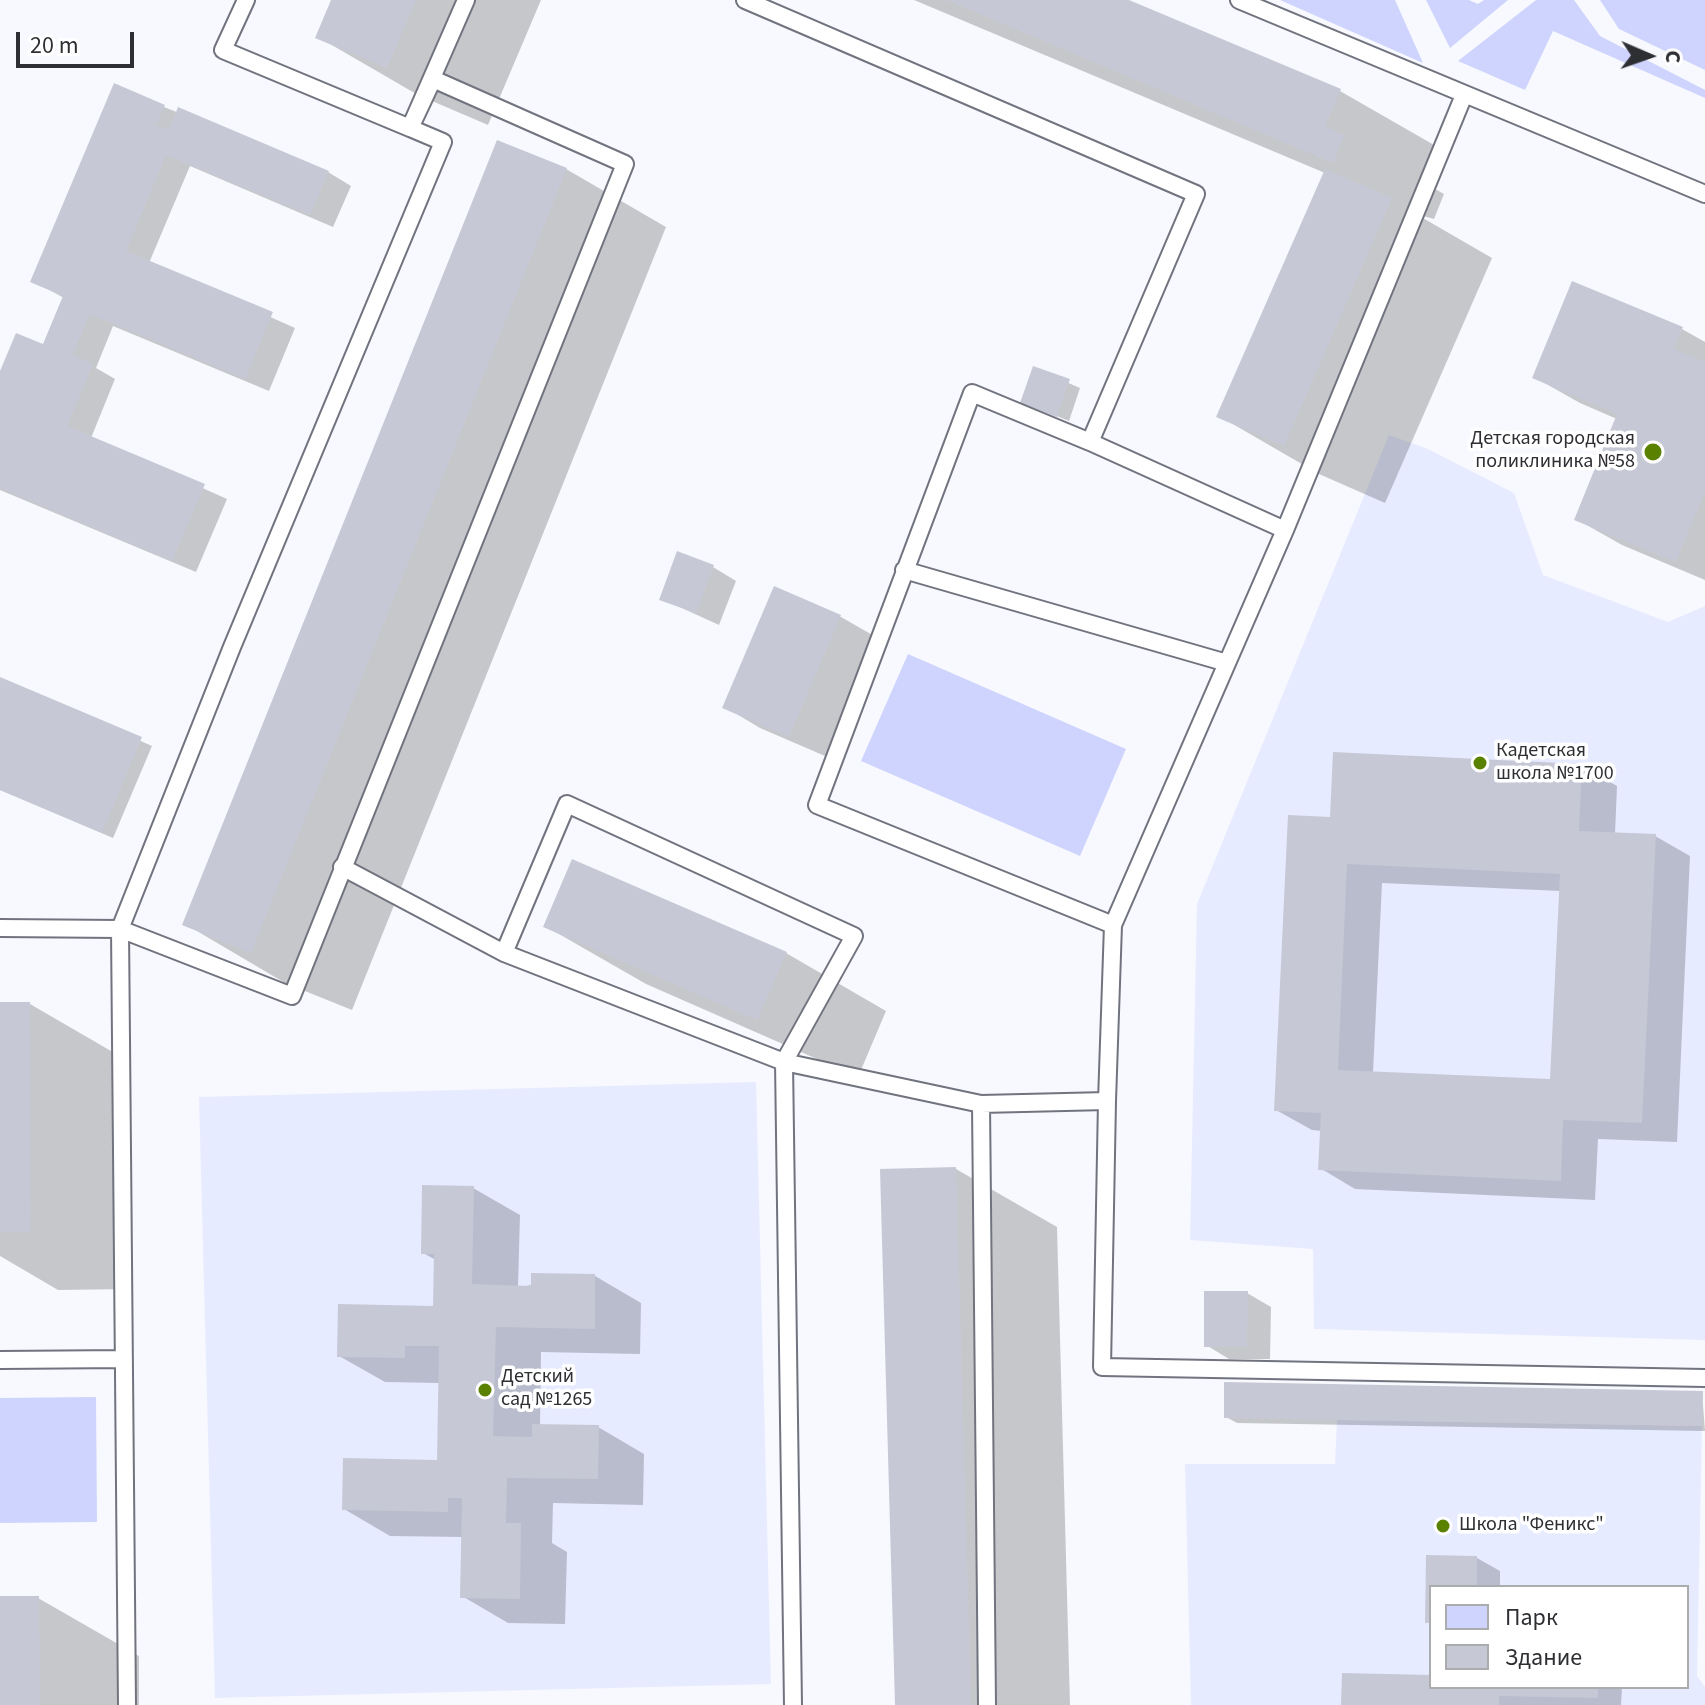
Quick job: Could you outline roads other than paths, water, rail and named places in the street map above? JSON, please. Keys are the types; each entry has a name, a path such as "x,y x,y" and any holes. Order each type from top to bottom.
{"lane":[{"path":"127,1705 120,929 232,647 443,142 223,50 246,0"},
{"path":"410,128 466,0"},
{"path":"745,0 1196,194 1090,442"},
{"path":"1239,0 1705,194"},
{"path":"0,928 120,929 292,996 625,164 433,79 410,128"},
{"path":"1464,95 1285,530 1113,925 1102,1367 1705,1378"},
{"path":"1113,925 817,805 972,393 1090,442 1285,530"},
{"path":"904,570 1227,663"},
{"path":"504,953 567,804 854,936 784,1062 793,1705"},
{"path":"342,867 504,953 784,1062 981,1104 1107,1101"},
{"path":"981,1104 987,1705"},
{"path":"0,1360 124,1359"}],"place":[{"name":"Детская городская поликлиника №58","path":"1653,452"},
{"name":"Кадетская школа №1700","path":"1480,763"},
{"name":"Детский сад №1265","path":"485,1390"},
{"name":"Школа \"Феникс\"","path":"1443,1526"}]}
